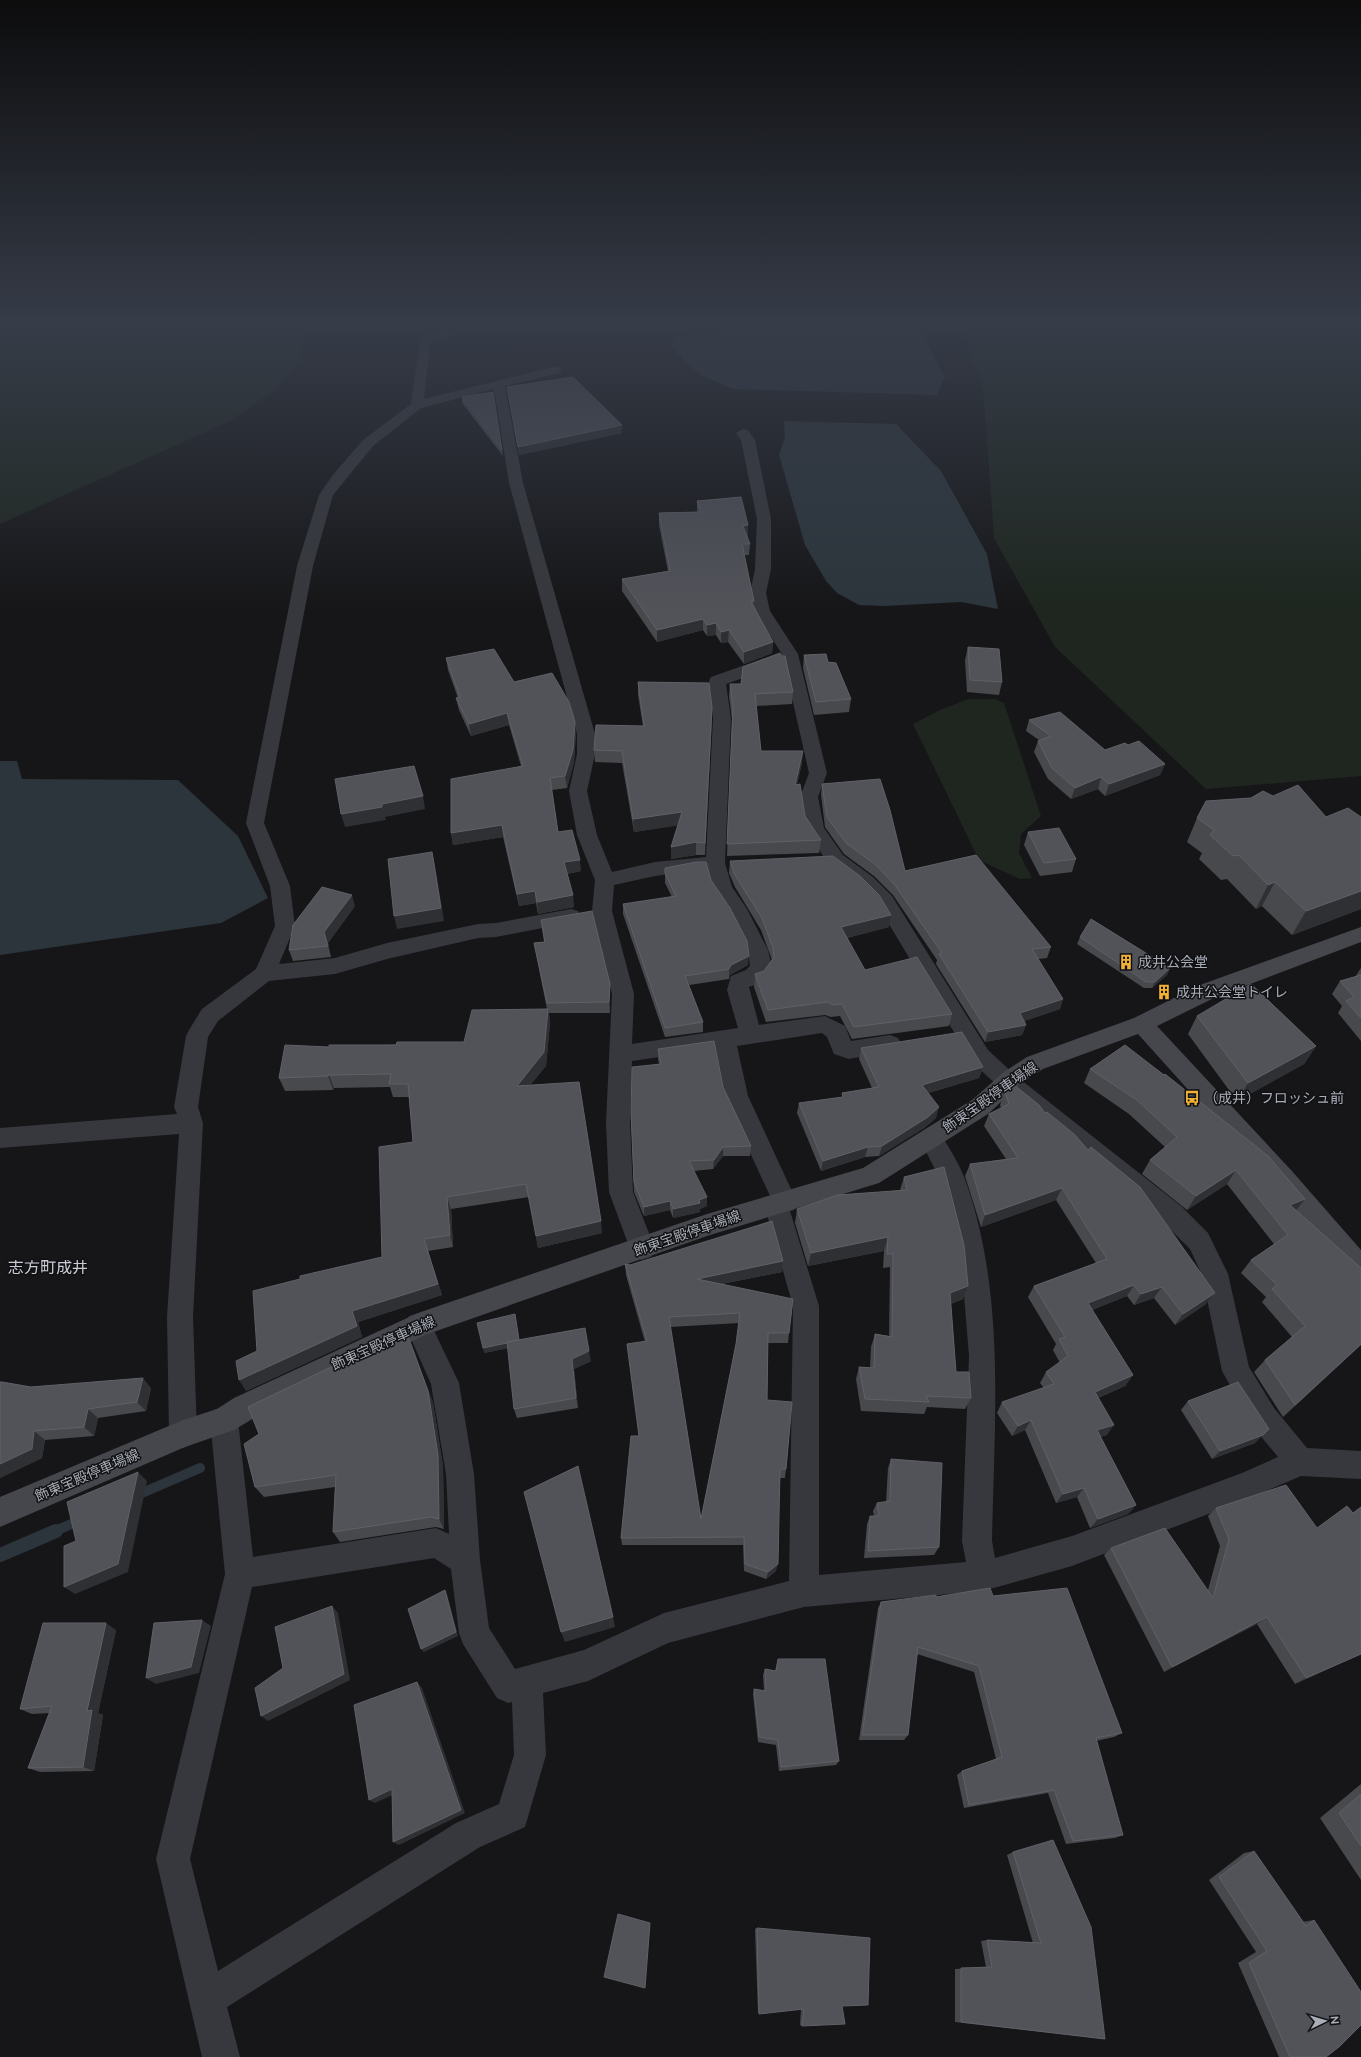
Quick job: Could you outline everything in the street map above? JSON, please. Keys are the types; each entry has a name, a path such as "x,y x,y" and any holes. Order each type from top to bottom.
{"main road":[{"name":"飾東宝殿停車場線","path":"0,1512 183,1434 224,1420 244,1408 418,1325 642,1249 707,1225 870,1176 980,1107 1008,1082 1035,1063 1142,1024 1208,991 1361,934"},
{"path":"1142,1024 1282,1177 1361,1268"}],"street":[{"path":"183,1434 180,1317 191,1123 186,1107 197,1036 210,1015 264,974 285,926 280,886 255,823 305,566 326,495 337,478 368,443 399,419"},
{"path":"505,419 516,483 586,734 586,754 578,791 587,834 604,880 602,911 624,994 618,1123 621,1192 642,1249"},
{"path":"743,433 748,440 764,519 763,569 758,593 759,599 762,611 778,638 790,654 818,773 810,797 816,828 836,860 866,882 885,901 980,1056 1008,1082 1172,1214 1199,1242 1215,1274 1236,1371 1264,1418 1300,1462"},
{"path":"751,1034 738,990 739,982 754,976 761,968 758,950 740,914 722,889 724,864 722,719 717,681 790,654"},
{"path":"812,861 836,860"},
{"path":"604,880 696,863 724,864"},
{"path":"264,974 335,966 387,951 478,931 496,930 602,911"},
{"path":"621,1054 825,1024 836,1032 842,1048 849,1050 911,1041"},
{"path":"943,1037 966,1033"},
{"path":"724,1039 736,1096 781,1203 806,1306 804,1592"},
{"path":"0,1138 191,1123"},
{"path":"931,1138 955,1184 974,1258 982,1356 977,1541 983,1576"},
{"path":"418,1325 445,1383 460,1474 465,1560 474,1633 508,1687 588,1665 664,1628 804,1592 983,1576 1072,1551 1245,1486 1300,1462 1361,1465"},
{"path":"221,2057 208,1998 172,1859 240,1574 224,1420"},
{"path":"240,1574 436,1543 465,1560"},
{"path":"208,1998 468,1835 513,1815 530,1755 527,1682"}],"shaded area":[{"path":"0,419 233,419 230,421 0,524"},
{"path":"985,419 1361,419 1361,776 1206,789 1055,647 994,538"},
{"path":"784,421 896,424 941,471 987,554 998,609 961,602 884,606 859,605 837,593 826,581 805,545 779,455 785,437"},
{"path":"968,699 995,699 1004,703 1041,816 1021,834 1019,853 1032,878 1020,879 979,860 913,724 940,710"},
{"path":"0,761 17,761 22,779 178,780 238,836 268,898 221,923 0,955"}],"building":[{"path":"479,419 497,419 502,450"},
{"path":"513,419 616,419 622,425 518,447"},
{"path":"741,497 748,525 743,526 750,544 742,544 754,601 751,602 773,642 744,652 729,630 721,632 716,623 707,625 703,619 657,630 622,579 670,571 659,513 701,512 697,501"},
{"path":"968,647 999,649 1002,682 970,680"},
{"path":"494,649 514,682 552,673 569,702 575,722 573,750 565,776 550,778 558,832 572,830 580,860 564,862 573,895 537,902 535,891 517,894 502,825 451,833 451,779 523,766 507,713 469,724 456,698 460,697 446,658"},
{"path":"780,653 782,656 785,656 793,692 755,694 761,751 803,751 795,785 800,784 805,816 821,840 727,844 733,707 730,684 741,684 743,667"},
{"path":"826,654 828,662 836,663 851,699 816,702 804,655"},
{"path":"638,682 709,683 712,707 705,843 696,842 671,847 682,812 633,819 622,751 594,750 596,725 644,726"},
{"path":"1060,712 1105,750 1125,743 1128,745 1139,741 1165,764 1109,784 1101,777 1075,788 1052,768 1038,741 1051,736 1029,720"},
{"path":"414,766 423,796 382,804 382,807 341,814 335,779"},
{"path":"880,779 890,810 905,871 976,855 1051,947 1032,949 1063,999 1020,1013 1026,1025 988,1032 939,954 942,953 895,885 876,865 846,843 827,817 822,784"},
{"path":"1298,785 1326,817 1348,808 1361,817 1361,891 1306,911 1275,882 1268,885 1239,855 1233,856 1210,835 1214,830 1197,818 1206,801 1251,798 1263,791 1273,796"},
{"path":"1059,828 1076,859 1044,863 1028,832"},
{"path":"432,852 441,908 394,916 388,859"},
{"path":"833,856 860,876 879,895 891,915 841,927 865,970 917,957 952,1014 854,1027 842,1004 833,1005 827,1002 768,1010 755,974 764,971 774,957 773,948 762,918 735,875 730,861"},
{"path":"696,862 706,862 711,880 730,908 747,941 749,956 731,965 729,969 685,976 703,1022 665,1028 623,904 676,896 665,873 665,868"},
{"path":"322,887 352,895 324,932 328,946 289,950 293,925"},
{"path":"592,911 610,984 609,1002 547,1003 534,943 545,942 541,920"},
{"path":"1091,919 1170,968 1155,982 1146,982 1080,937"},
{"path":"1361,975 1361,1018 1346,1001 1354,997 1340,981"},
{"path":"1251,984 1316,1046 1248,1083 1197,1016"},
{"path":"548,1009 544,1052 517,1086 579,1082 601,1221 536,1236 526,1184 447,1197 450,1235 424,1239 438,1284 352,1311 357,1326 239,1380 236,1361 257,1351 253,1291 300,1279 300,1276 382,1257 379,1147 413,1142 408,1084 389,1084 391,1074 329,1075 279,1078 285,1045 329,1047 329,1045 396,1045 397,1042 464,1042 472,1010"},
{"path":"962,1032 983,1067 922,1085 939,1107 928,1117 882,1146 868,1147 823,1161 799,1103 843,1097 842,1093 879,1087 861,1048"},
{"path":"714,1041 723,1087 751,1146 723,1147 714,1160 689,1161 707,1197 699,1200 700,1203 673,1209 670,1201 644,1207 634,1182 631,1113 632,1067 661,1064 658,1049"},
{"path":"1125,1045 1164,1075 1165,1074 1268,1156 1305,1199 1290,1205 1361,1268 1361,1344 1295,1405 1265,1360 1305,1326 1272,1289 1277,1285 1251,1260 1288,1235 1236,1170 1196,1196 1150,1160 1177,1137 1137,1100 1090,1069"},
{"path":"1013,1084 1039,1105 1045,1113 1047,1112 1074,1134 1088,1150 1091,1147 1140,1187 1215,1293 1183,1314 1162,1287 1141,1294 1134,1285 1088,1303 1133,1375 1095,1392 1114,1425 1097,1430 1136,1505 1098,1519 1084,1488 1063,1494 1031,1420 1018,1426 1002,1402 1054,1384 1046,1372 1068,1356 1059,1339 1065,1337 1034,1286 1107,1259 1062,1188 985,1215 970,1164 1018,1158 989,1114 1009,1104 1005,1092"},
{"path":"944,1167 964,1245 968,1286 950,1293 956,1372 969,1372 971,1398 926,1396 929,1402 865,1399 859,1367 874,1368 875,1334 892,1337 893,1254 887,1254 888,1237 811,1253 797,1209 838,1195 907,1190 904,1177"},
{"path":"772,1221 783,1261 697,1279 793,1299 789,1333 768,1333 767,1400 792,1402 786,1469 780,1469 778,1564 768,1572 745,1564 744,1537 621,1538 631,1436 639,1436 627,1344 647,1341 625,1264 630,1265","holes":["740,1313 736,1344 701,1519 669,1317"]},
{"path":"515,1314 519,1340 483,1348 477,1323"},
{"path":"585,1328 589,1351 572,1359 576,1398 514,1409 507,1342"},
{"path":"406,1331 428,1391 438,1455 439,1519 431,1517 333,1532 336,1475 255,1487 244,1444 259,1434 248,1407"},
{"path":"143,1378 137,1402 88,1409 84,1427 34,1431 32,1449 0,1464 0,1382 31,1387"},
{"path":"1238,1382 1269,1429 1263,1435 1220,1451 1188,1401"},
{"path":"891,1459 942,1463 939,1547 868,1551 870,1516 879,1516 877,1503 890,1501"},
{"path":"578,1466 613,1617 561,1632 524,1492"},
{"path":"138,1472 118,1564 64,1587 64,1546 76,1541 67,1502"},
{"path":"1286,1485 1317,1528 1347,1506 1353,1513 1361,1507 1361,1654 1306,1678 1267,1617 1172,1667 1111,1548 1165,1528 1213,1598 1229,1539 1216,1508"},
{"path":"990,1588 993,1596 1067,1588 1122,1733 1096,1738 1123,1835 1073,1841 1054,1790 969,1805 962,1771 1002,1757 979,1666 918,1647 908,1735 862,1735 881,1602 936,1595 936,1597"},
{"path":"445,1590 456,1632 421,1649 408,1609"},
{"path":"332,1606 344,1674 261,1716 255,1688 283,1668 275,1627"},
{"path":"202,1620 191,1667 146,1678 154,1623"},
{"path":"43,1623 106,1623 87,1711 92,1710 83,1767 28,1768 52,1706 20,1709"},
{"path":"778,1659 825,1659 839,1761 781,1767 778,1740 759,1737 754,1689 766,1691 765,1669 776,1671"},
{"path":"417,1682 461,1810 393,1842 392,1789 369,1800 354,1705"},
{"path":"1361,1794 1361,1846 1339,1813"},
{"path":"1053,1840 1091,1927 1105,2039 961,2022 961,1968 992,1967 987,1940 1041,1943 1013,1852"},
{"path":"1254,1851 1306,1926 1314,1920 1361,1992 1361,2025 1339,2047 1326,2057 1290,2057 1249,1963 1267,1951 1219,1877"},
{"path":"618,1914 650,1923 645,1988 604,1977"},
{"path":"757,1928 870,1938 868,2005 842,2006 845,2024 802,2026 804,2009 759,2014"}],"waterway":[{"path":"135,1496 200,1468"},
{"path":"53,1532 83,1519"},
{"path":"0,1555 56,1531"}],"place":[{"name":"成井公会堂","path":"1126,962"},
{"name":"成井公会堂トイレ","path":"1164,992"},
{"name":"（成井）フロッシュ前","path":"1192,1098"}],"district":[{"name":"志方町成井","path":"48,1267"}]}
